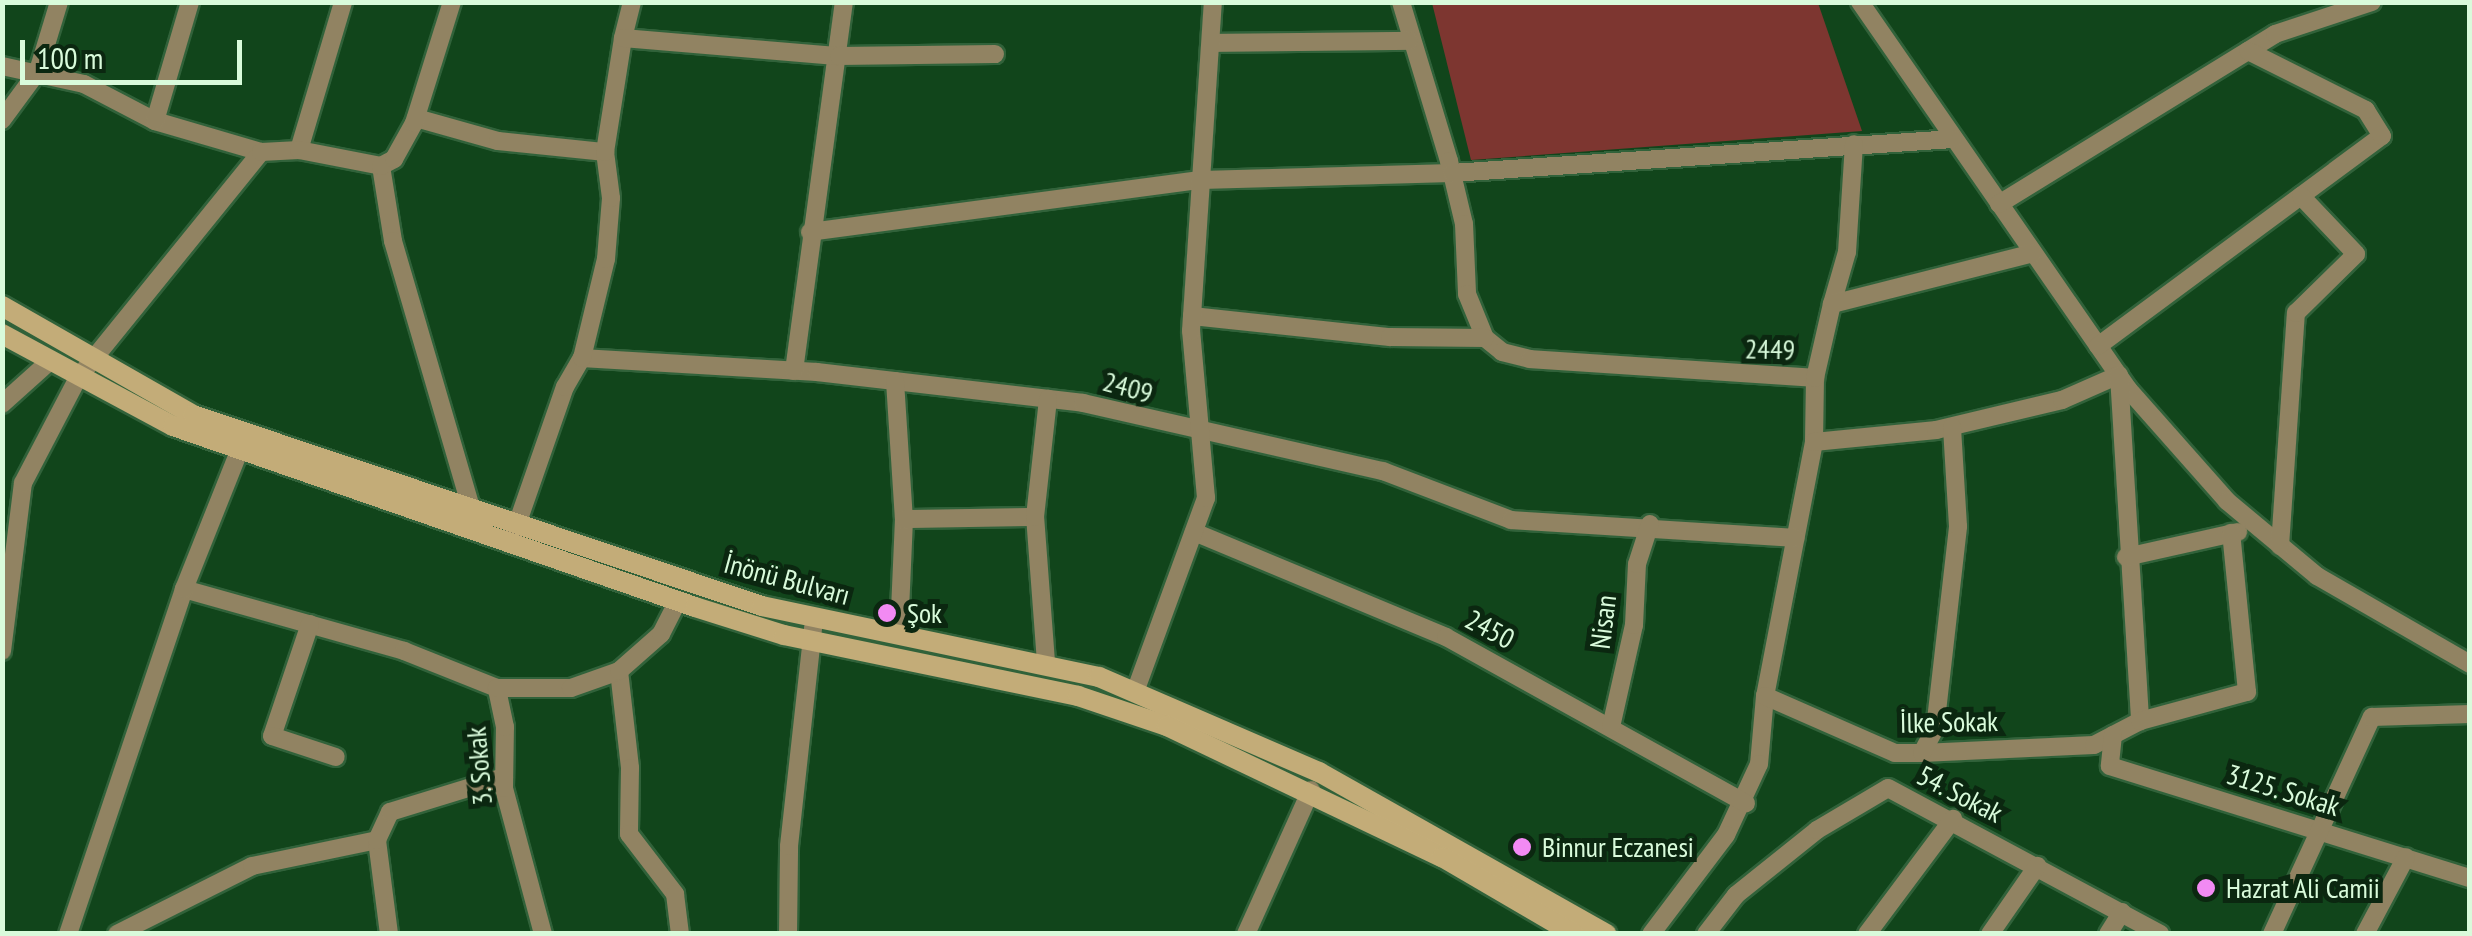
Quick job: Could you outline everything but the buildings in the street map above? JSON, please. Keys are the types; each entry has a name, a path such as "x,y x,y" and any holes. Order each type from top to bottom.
{"main road":[{"name":"İnönü Bulvarı","path":"2,306 193,415 471,508 514,532 678,601 810,641 1078,696 1215,746 1311,790 1574,934"},
{"name":"İnönü Bulvarı","path":"2,334 173,426 240,449 762,606 1046,662 1135,692 1319,772 1607,934"}],"street":[{"path":"2,120 38,70 59,2"},
{"path":"155,121 190,2"},
{"path":"299,150 343,2"},
{"path":"381,166 405,144 452,2"},
{"path":"514,532 582,358 606,259 612,198 605,152 632,2"},
{"path":"794,371 844,2"},
{"path":"1135,692 1206,498 1192,316 1214,2"},
{"path":"1192,316 1390,338 1485,338 1468,294 1452,173 1400,2"},
{"path":"1860,2 2119,376 2226,501 2317,576 2470,664"},
{"path":"1999,204 2275,34 2372,2"},
{"path":"623,38 839,56 995,54"},
{"path":"1213,43 1409,41"},
{"path":"2098,346 2382,136 2366,110 2248,51"},
{"path":"2,66 38,70 84,84 155,121 261,152 299,150 381,166"},
{"path":"416,118 498,142 605,152"},
{"path":"810,232 1201,180 1452,173 1953,139"},
{"path":"1815,378 1847,252 1854,144"},
{"path":"2,651 22,483 78,378 261,152"},
{"path":"381,166 393,241 471,508"},
{"path":"2280,546 2296,314 2356,254 2301,196"},
{"path":"1832,304 2034,253"},
{"name":"2449","path":"1485,338 1502,352 1530,359 1815,378 1814,442 1764,696 1758,764 1746,804 1651,934"},
{"name":"2409","path":"582,358 794,371 1048,399 1383,470 1512,520 1650,524 1794,538"},
{"path":"2,404 50,361"},
{"path":"1814,442 1952,426 2062,400 2119,376"},
{"path":"2119,376 2126,557 2140,721"},
{"path":"895,381 904,519 899,635"},
{"path":"1046,662 1035,517 1048,399"},
{"path":"1922,753 1935,729 1958,526 1952,426"},
{"path":"68,934 184,589 240,449"},
{"path":"904,519 1035,517"},
{"name":"Nisan","path":"1611,727 1634,625 1636,564 1650,524"},
{"path":"2126,557 2258,527"},
{"name":"2450","path":"1194,532 1446,637 1746,804"},
{"name":"İlke Sokak","path":"1764,696 1894,753 1922,753 2094,744 2140,721 2247,692 2231,533"},
{"path":"184,589 404,650 497,688"},
{"name":"3. Sokak","path":"543,934 504,777 506,726 497,688 570,688 619,671 661,634 678,601"},
{"path":"788,934 789,846 810,641 816,617"},
{"path":"310,624 272,736 336,757"},
{"path":"619,671 630,768 629,834 675,894 680,934"},
{"path":"2272,934 2372,717 2470,714"},
{"name":"3125. Sokak","path":"2112,735 2110,766 2470,878"},
{"path":"1888,788 1894,753"},
{"path":"389,934 377,840 398,806 504,777"},
{"name":"54. Sokak","path":"1706,934 1736,895 1817,830 1888,788 2160,934"},
{"path":"1246,934 1311,790"},
{"path":"1867,934 1953,820"},
{"path":"117,934 252,866 377,840"},
{"path":"2365,934 2406,857"},
{"path":"1990,934 2037,866"},
{"path":"2108,934 2122,912"}],"shaded area":[{"path":"1432,3 1818,3 1862,131 1471,160"}],"place":[{"name":"Şok","path":"887,613"},
{"name":"Binnur Eczanesi","path":"1522,847"},
{"name":"Hazrat Ali Camii","path":"2206,888"}]}
